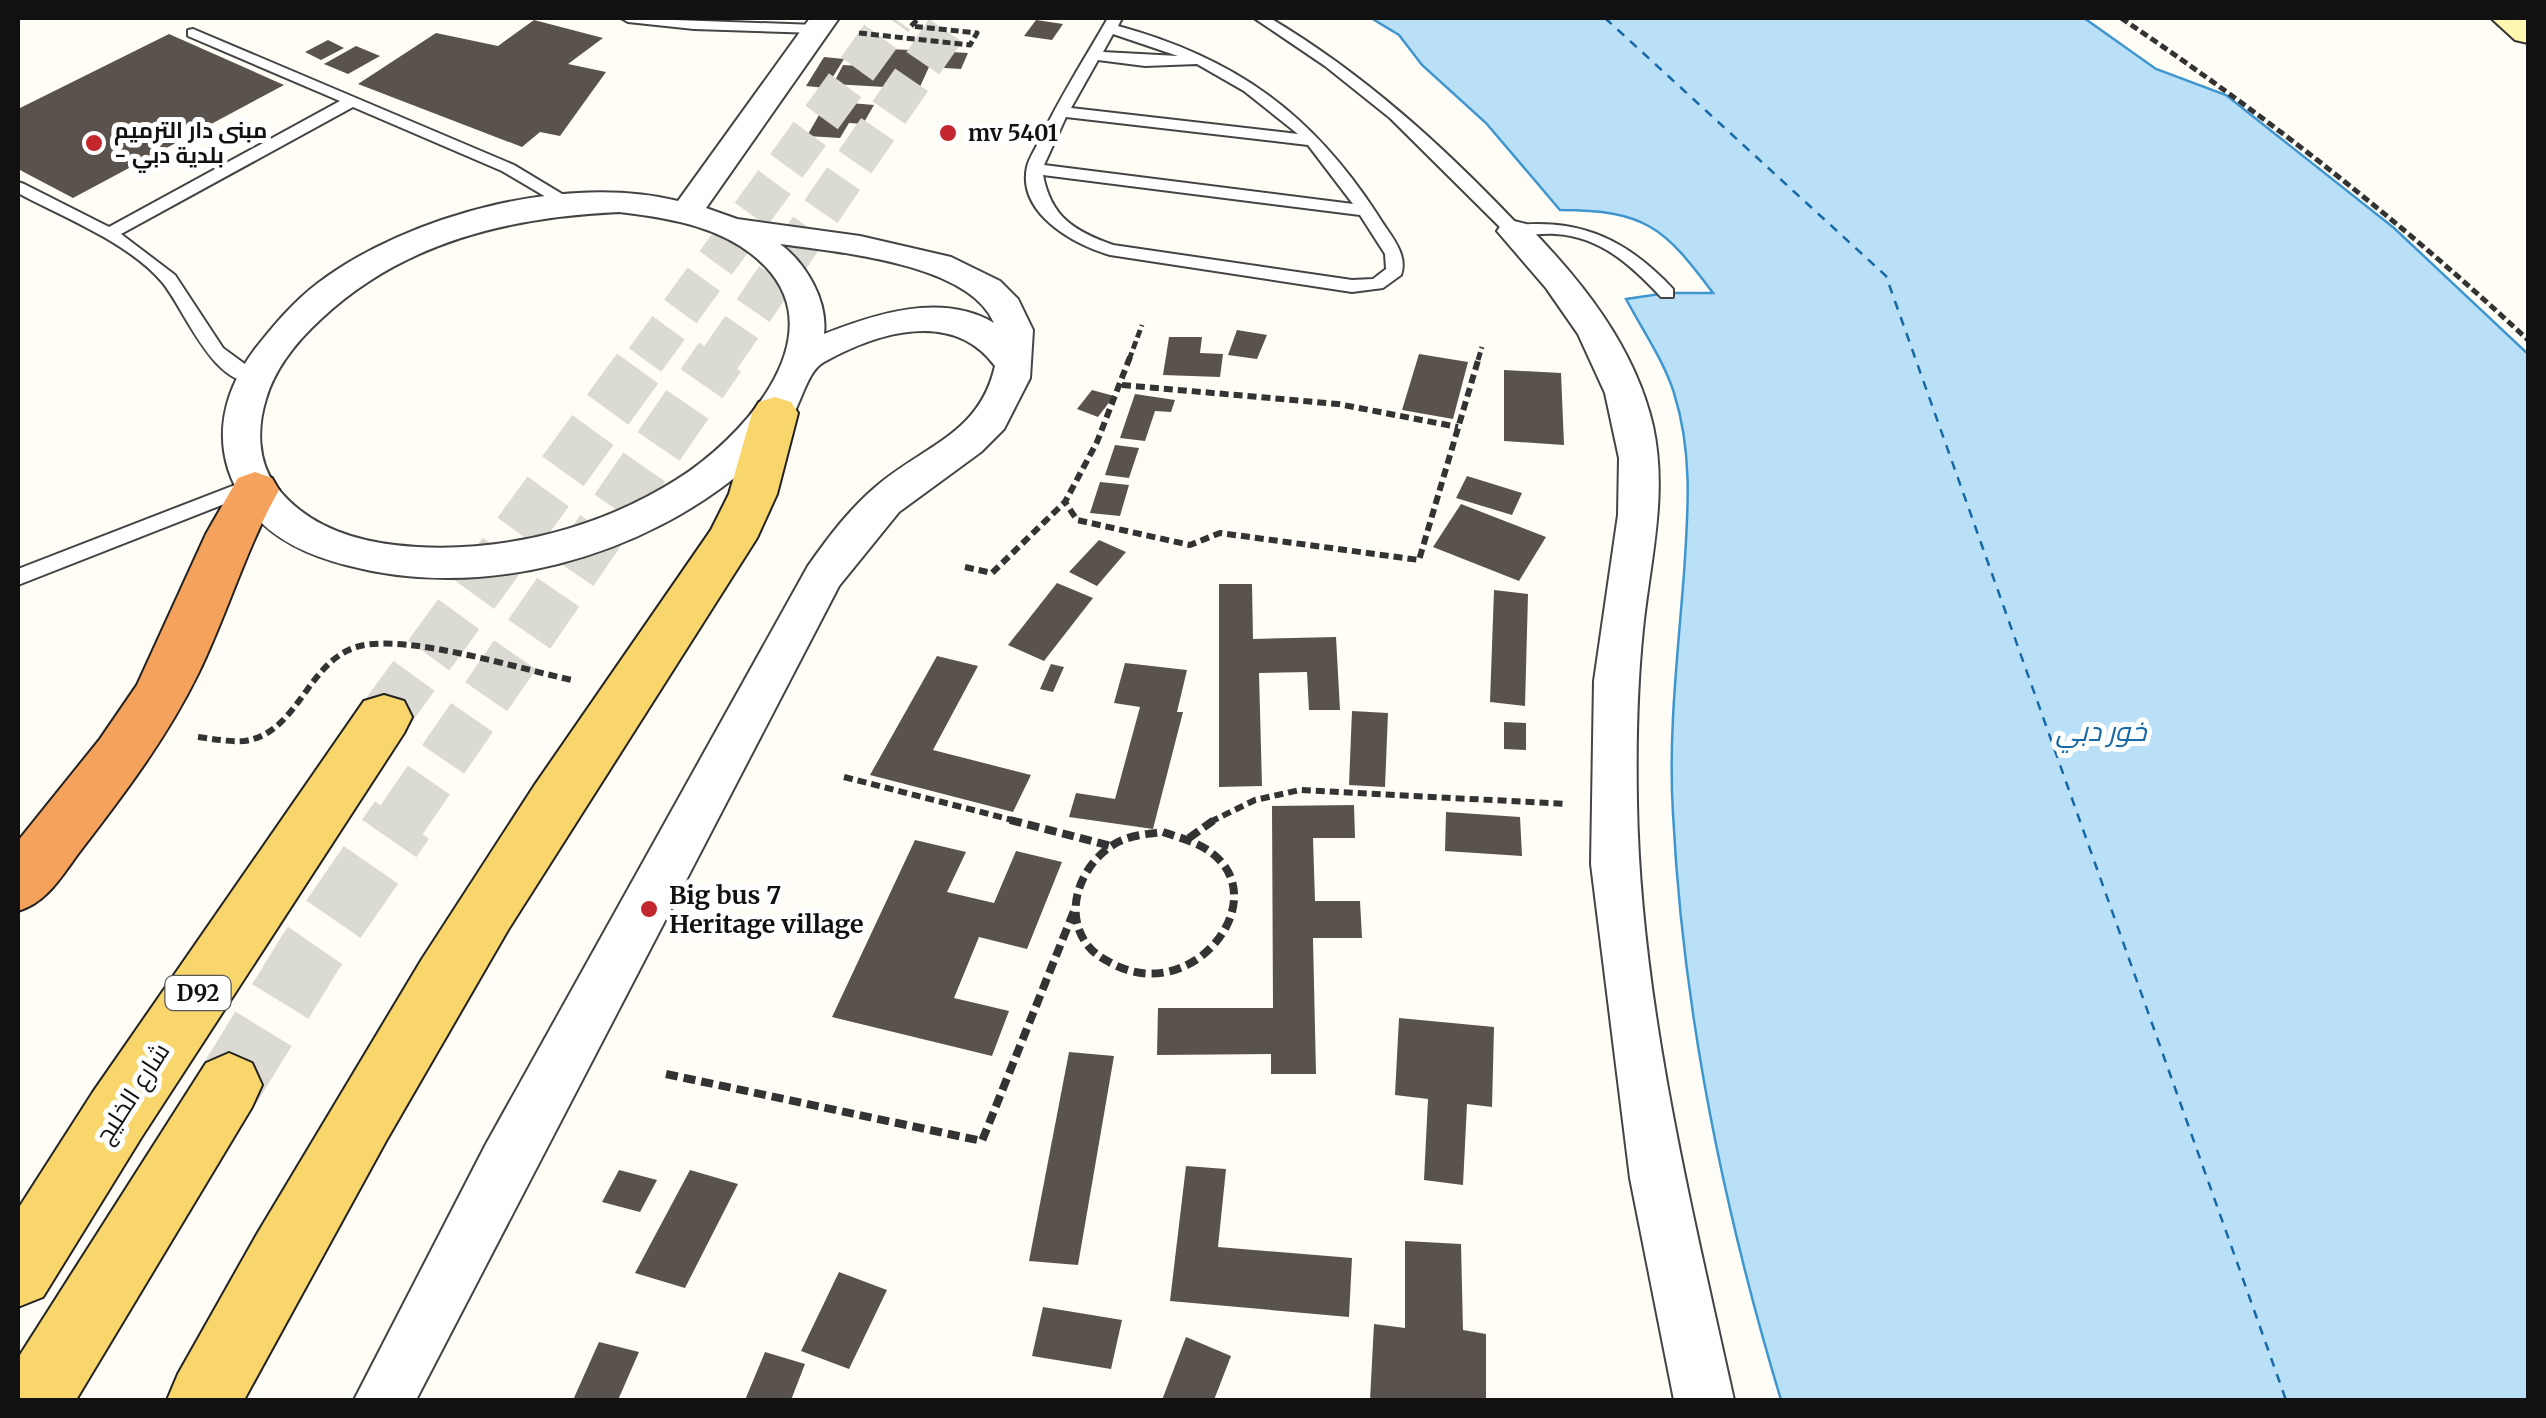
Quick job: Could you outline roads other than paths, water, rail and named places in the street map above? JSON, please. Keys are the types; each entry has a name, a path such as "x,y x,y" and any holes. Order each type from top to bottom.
{"highway":[{"path":"18,885 151,708 188,636 224,542 254,487"}],"main road":[{"path":"2509,18 2528,32"},
{"path":"204,1400 302,1219 423,1012 532,839 732,538 754,494 775,413"},
{"name":"شارع الخليج","path":"18,1272 128,1099 384,717"},
{"path":"34,1400 229,1085"}],"street":[{"path":"688,210 819,23"},
{"path":"384,1400 506,1164 823,576 862,524 885,501 985,426 1010,385 1016,337 1007,312 988,290 962,273 929,261 801,236 739,229 688,210 643,203 569,204 474,222 382,260 350,279 293,326 255,378 244,406 242,460 254,487 274,512 332,547 370,557 459,563 507,558 602,533 660,507 722,467 775,413 802,357 806,331 796,282 782,262 739,229"},
{"path":"1514,231 1560,278 1597,332 1624,392 1638,457 1640,527 1621,645 1613,807 1624,958 1655,1170 1704,1400"},
{"path":"802,357 866,328 912,319 977,330 994,339 1014,365"}],"lane":[{"path":"628,18 694,25 819,23"},
{"path":"1261,18 1318,52 1390,110 1460,174 1514,231 1538,227 1594,236 1638,260 1667,292"},
{"path":"1112,23 1199,59 1261,96 1314,141 1397,262 1388,279 1352,286 1137,256 1098,246 1066,230 1040,201 1034,169 1112,23"},
{"path":"193,33 508,168 569,204"},
{"path":"1093,55 1145,61 1199,59"},
{"path":"106,235 352,101"},
{"path":"1062,112 1314,141"},
{"path":"1034,169 1364,211"},
{"path":"18,188 155,265 172,284 206,345 235,370 255,378"},
{"path":"18,576 254,487"}],"water":[{"name":"خور دبي","path":"1371,18 2084,18 2156,69 2226,95 2394,228 2528,354 2528,1400 1781,1400 1741,1257 1709,1111 1678,889 1672,754 1687,528 1684,438 1670,381 1626,299 1667,293 1713,293 1680,252 1650,227 1613,214 1560,210 1486,123 1422,65 1399,35"}],"tunnel":[{"path":"645,360 894,18"},
{"path":"719,360 954,18"},
{"path":"384,717 646,357"},
{"path":"400,822 720,357"},
{"path":"229,1085 310,953 402,820"}],"place":[{"name":"mv 5401","path":"948,133"},
{"name":"مبنى دار الترميم - بلدية دبي","path":"94,143"},
{"name":"Big bus 7 Heritage village","path":"649,909"}]}
